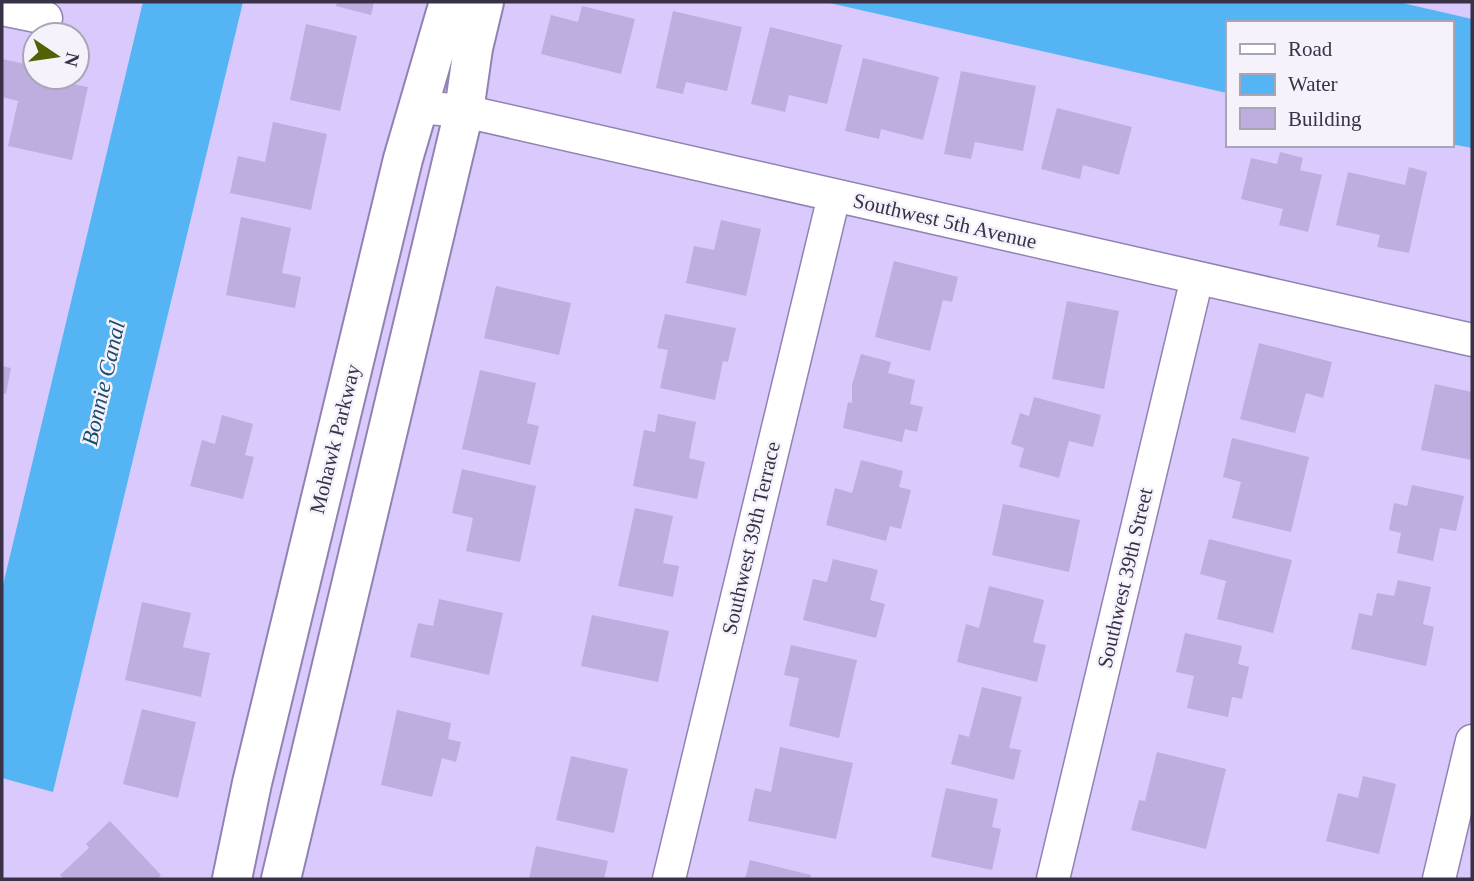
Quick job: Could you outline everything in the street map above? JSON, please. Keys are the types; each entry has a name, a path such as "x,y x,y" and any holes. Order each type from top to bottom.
{"street":[{"name":"Mohawk Parkway","path":"281,879 464,111 449,2"},
{"name":"Mohawk Parkway","path":"232,879 252,783 417,107 484,2"},
{"path":"2,9 46,18"},
{"name":"Southwest 5th Avenue","path":"417,107 464,111 1472,340"},
{"name":"Southwest 39th Terrace","path":"668,879 834,196"},
{"name":"Southwest 39th Street","path":"1053,879 1197,278"},
{"path":"1438,879 1472,741"}],"water":[{"name":"Bonnie Canal","path":"143,2 243,2 53,792 2,778 2,589"},
{"path":"825,2 1398,2 1472,19 1472,148 1453,144 1453,21 1226,21 1226,93"}],"building":[{"path":"337,2 374,2 371,15 336,6"},
{"path":"582,6 635,19 621,74 541,54 551,15 578,22"},
{"path":"673,11 742,27 727,91 686,82 683,94 656,88"},
{"path":"306,24 357,36 340,111 290,100"},
{"path":"770,27 842,45 827,104 789,95 785,112 751,104"},
{"path":"863,58 939,77 923,140 881,129 879,139 845,131"},
{"path":"2,59 21,63 21,91 87,91 72,160 8,146 18,101 2,97"},
{"path":"961,71 1036,86 1023,151 975,142 971,159 944,154"},
{"path":"1057,108 1132,127 1119,175 1083,165 1080,179 1041,169"},
{"path":"273,122 327,134 311,210 230,193 238,156 265,162"},
{"path":"1280,152 1303,158 1300,170 1322,175 1308,232 1279,225 1283,209 1241,199 1251,158 1277,164"},
{"path":"1409,167 1427,172 1409,253 1377,247 1380,235 1336,225 1348,172 1405,185"},
{"path":"241,217 291,228 282,273 301,277 295,308 226,295"},
{"path":"721,220 761,229 746,296 686,283 694,246 714,250"},
{"path":"894,261 958,277 952,302 943,300 930,351 875,337"},
{"path":"496,286 571,303 559,355 484,338"},
{"path":"1067,301 1119,311 1104,389 1052,379"},
{"path":"665,314 736,328 728,362 723,361 715,400 660,388 668,350 657,348"},
{"path":"1259,343 1332,362 1323,398 1306,393 1295,433 1240,419"},
{"path":"861,354 891,362 888,373 915,380 910,404 923,407 917,432 905,429 902,442 843,428 848,402 852,403 852,385"},
{"path":"2,366 11,368 6,394 2,393"},
{"path":"480,370 536,383 527,423 539,426 530,465 462,449"},
{"path":"1435,384 1472,392 1472,460 1421,450"},
{"path":"1034,397 1101,415 1093,447 1069,441 1059,478 1019,467 1024,448 1011,444 1020,413 1029,416"},
{"path":"658,414 696,422 689,458 705,462 697,499 633,486 644,430 655,432"},
{"path":"222,415 253,424 245,455 254,457 243,499 190,486 202,440 215,444"},
{"path":"1232,438 1309,457 1291,532 1232,518 1241,482 1223,477"},
{"path":"861,460 903,471 899,487 911,490 901,529 890,526 886,541 826,525 835,488 852,493"},
{"path":"462,469 536,486 520,562 466,551 473,518 452,513"},
{"path":"1412,485 1464,496 1456,531 1440,528 1433,561 1397,553 1401,533 1389,530 1394,503 1407,506"},
{"path":"1003,504 1080,520 1069,572 992,555"},
{"path":"635,508 673,516 663,563 679,566 673,597 618,586"},
{"path":"1209,539 1292,560 1273,633 1217,619 1226,581 1200,574"},
{"path":"833,559 878,570 870,600 885,604 876,638 803,620 813,579 827,582"},
{"path":"1398,580 1431,587 1423,624 1434,627 1426,666 1351,649 1359,613 1372,616 1377,593 1394,596"},
{"path":"989,586 1044,600 1033,642 1046,645 1037,682 957,662 966,624 979,628"},
{"path":"439,599 503,613 489,675 410,657 418,623 433,626"},
{"path":"142,602 191,613 183,647 210,653 201,697 125,680"},
{"path":"592,615 669,631 658,682 581,666"},
{"path":"1185,633 1242,646 1238,664 1249,667 1242,699 1232,697 1228,717 1187,708 1194,676 1176,672"},
{"path":"791,645 857,660 839,738 789,726 799,678 784,675"},
{"path":"982,687 1022,697 1009,748 1021,750 1014,780 951,764 959,734 969,737"},
{"path":"142,709 196,722 178,798 123,784"},
{"path":"397,710 451,723 448,739 461,742 456,762 442,758 432,797 381,785"},
{"path":"780,747 853,763 836,839 748,821 755,788 771,792"},
{"path":"1157,752 1226,769 1206,849 1131,830 1139,800 1145,801"},
{"path":"571,756 628,769 614,833 556,820"},
{"path":"1363,776 1396,784 1379,854 1326,841 1338,793 1358,798"},
{"path":"946,788 998,799 992,827 1001,829 992,870 931,857"},
{"path":"110,821 161,875 157,879 64,879 60,875 89,848 86,844"},
{"path":"536,846 608,861 604,879 529,879"},
{"path":"750,860 811,875 810,879 745,879"}]}
